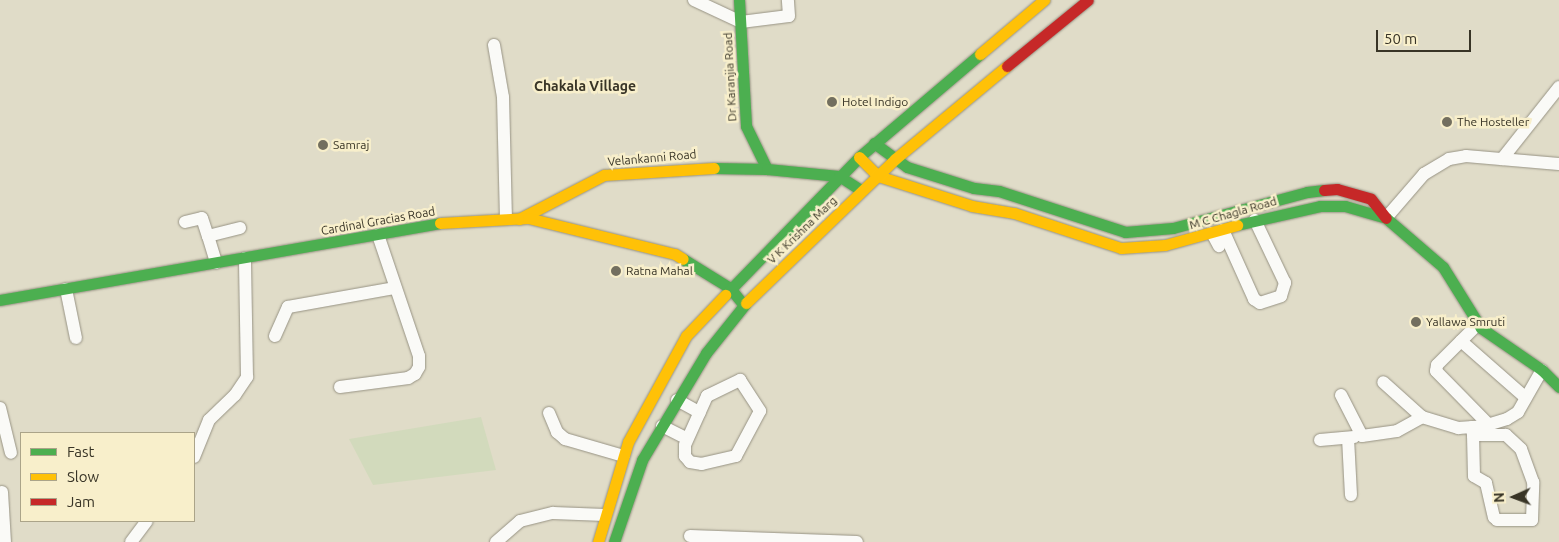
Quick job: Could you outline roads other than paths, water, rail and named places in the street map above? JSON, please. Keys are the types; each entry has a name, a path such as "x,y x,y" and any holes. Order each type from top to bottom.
{"street":[{"path":"694,0 741,22 789,16 788,0"},
{"name":"Dr Karanjia Road","path":"739,0 746,126 767,169"},
{"name":"V K Krishna Marg","path":"598,542 624,456 686,336 730,288 874,142 1044,0"},
{"name":"V K Krishna Marg","path":"614,542 642,460 706,353 744,305 895,159 1088,0"},
{"path":"494,45 503,97 513,219"},
{"path":"1502,159 1559,87"},
{"path":"874,142 908,168 974,188 1007,193 1103,226 1140,232 1173,228 1307,192 1337,189 1371,199 1386,218 1434,166 1466,156 1559,164"},
{"name":"M C Chagla Road","path":"859,157 878,176 972,206 1014,213 1098,242 1137,249 1217,231 1270,216 1334,205 1386,218 1443,267 1478,324 1494,339 1542,370 1559,387"},
{"name":"Velankanni Road","path":"513,219 604,175 697,168 767,169"},
{"path":"767,169 839,176 862,191"},
{"path":"1265,204 1270,216"},
{"path":"1236,212 1240,225"},
{"path":"185,222 202,218 216,263"},
{"name":"Cardinal Gracias Road","path":"0,300 458,220 513,219 675,254 730,288 744,305"},
{"path":"1217,231 1254,300 1260,303 1281,296 1285,283 1255,220"},
{"path":"1098,242 1103,226"},
{"path":"208,236 240,228"},
{"path":"1217,231 1219,246"},
{"path":"1137,249 1140,232"},
{"path":"340,387 415,374 419,356 378,235"},
{"path":"195,455 209,420 235,395 247,377 245,258"},
{"path":"275,336 288,307 395,288"},
{"path":"66,289 76,338"},
{"path":"1478,324 1437,365 1436,371 1489,425"},
{"path":"1461,341 1526,398"},
{"path":"1473,431 1518,412 1542,370"},
{"path":"740,380 760,411 732,458 702,464 690,462 684,452 687,439 700,412 709,393 740,380"},
{"path":"1383,382 1422,417 1458,428 1506,435 1521,449 1533,482 1532,520 1498,520 1494,517 1486,483 1474,476 1473,431"},
{"path":"1341,395 1362,436"},
{"path":"677,400 700,412"},
{"path":"0,408 11,454"},
{"path":"550,413 557,432 565,439 624,456"},
{"path":"1320,440 1397,431 1422,417"},
{"path":"662,426 687,439"},
{"path":"1348,438 1351,495"},
{"path":"2,492 5,542"},
{"path":"496,542 520,521 553,513 605,515"},
{"path":"131,542 146,522"},
{"path":"690,536 857,542"}],"place":[{"name":"Hotel Indigo","path":"832,102"},
{"name":"The Hosteller","path":"1447,122"},
{"name":"Samraj","path":"323,145"},
{"name":"Ratna Mahal","path":"616,271"},
{"name":"Yallawa Smruti","path":"1416,322"}],"district":[{"name":"Chakala Village","path":"585,86"}]}
